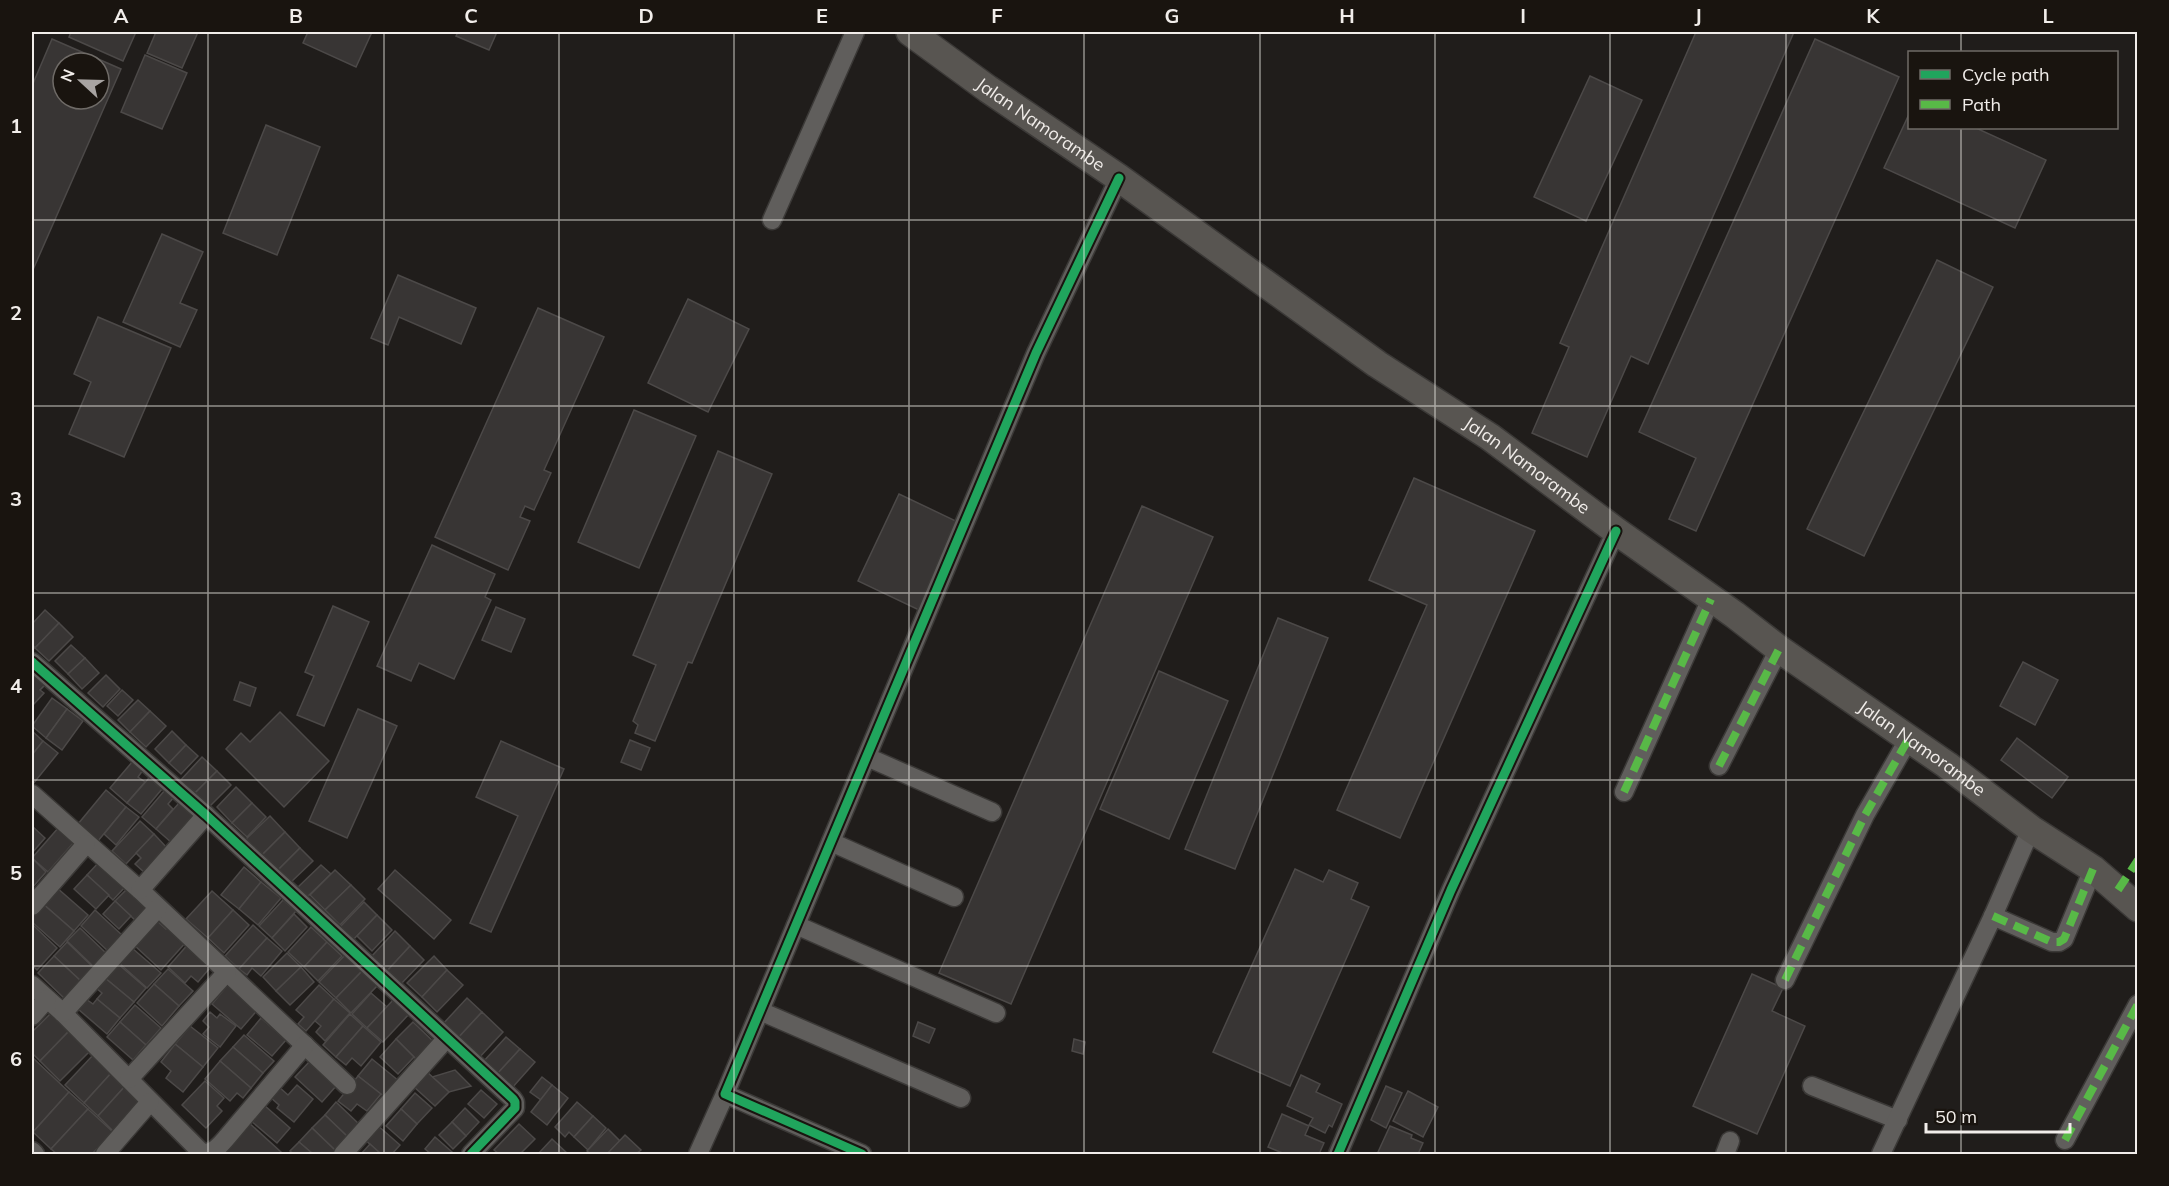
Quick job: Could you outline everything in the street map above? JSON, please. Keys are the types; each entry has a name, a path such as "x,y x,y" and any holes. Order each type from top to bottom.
{"main road":[{"name":"Jalan Namorambe","path":"910,32 988,89 1119,178 1377,364 1490,437 1779,649 1947,765 2031,829 2093,869 2138,908"}],"street":[{"path":"772,220 855,32"},
{"path":"698,1155 1036,353 1119,178"},
{"path":"1338,1155 1451,890 1616,531"},
{"path":"1624,792 1711,599"},
{"path":"1719,766 1779,649"},
{"path":"32,662 206,815 515,1102 515,1108 471,1155"},
{"path":"1785,980 1865,815 1908,740"},
{"path":"867,758 992,812"},
{"path":"32,794 140,890 347,1085"},
{"path":"140,890 206,815"},
{"path":"1881,1155 1993,916 2031,829"},
{"path":"831,842 954,897"},
{"path":"32,906 86,844"},
{"path":"1993,916 2052,942 2059,942 2064,939 2093,869"},
{"path":"63,1013 158,908"},
{"path":"796,925 996,1013"},
{"path":"129,1079 227,972"},
{"path":"32,985 129,1079 198,1151 208,1153 215,1150 305,1045"},
{"path":"32,1016 47,999"},
{"path":"2065,1140 2138,1004"},
{"path":"760,1011 961,1098"},
{"path":"343,1155 446,1039"},
{"path":"1812,1086 1898,1120"},
{"path":"725,1094 862,1155"},
{"path":"105,1155 150,1102"},
{"path":"32,1151 35,1155"}],"building":[{"path":"71,32 136,32 123,61 111,56 111,51 100,51 69,37"},
{"path":"156,32 198,32 182,68 147,53"},
{"path":"308,32 372,32 356,67 303,43"},
{"path":"458,32 497,32 489,50 456,36"},
{"path":"1696,32 1794,32 1648,364 1631,356 1587,457 1532,433 1569,347 1560,343"},
{"path":"52,39 80,51 51,51 51,111 103,111 32,272 32,86"},
{"path":"1815,39 1899,77 1696,531 1669,519 1696,458 1639,432"},
{"path":"145,55 187,73 162,129 121,112"},
{"path":"111,65 121,69 111,92"},
{"path":"1590,76 1642,100 1586,221 1534,197"},
{"path":"1908,116 1908,129 1978,129 2046,160 2015,228 1884,168"},
{"path":"266,125 320,147 277,255 223,233"},
{"path":"162,234 203,252 180,303 197,310 180,347 123,322"},
{"path":"1937,260 1993,287 1864,556 1807,529"},
{"path":"398,275 476,308 461,344 399,317 388,345 371,338"},
{"path":"688,299 749,329 708,412 648,383"},
{"path":"538,308 604,337 544,470 551,473 534,510 525,506 520,517 530,521 508,570 435,537"},
{"path":"98,317 171,348 124,457 69,434 91,382 74,374"},
{"path":"634,410 696,436 639,568 578,542"},
{"path":"718,451 772,474 692,663 688,662 655,741 635,733 638,725 633,721 656,665 633,655"},
{"path":"1414,478 1535,531 1400,838 1337,810 1427,605 1369,580"},
{"path":"899,494 960,523 919,610 858,581"},
{"path":"1142,506 1213,537 1011,1004 939,973"},
{"path":"432,545 495,574 485,597 491,600 454,679 419,663 411,681 377,666"},
{"path":"333,606 369,622 324,726 297,715 314,676 305,672"},
{"path":"496,607 525,619 511,652 482,640"},
{"path":"45,610 59,623 35,648 32,644 32,624"},
{"path":"1278,618 1328,638 1235,869 1185,849"},
{"path":"59,623 73,637 49,661 35,648"},
{"path":"71,645 85,658 68,674 55,661"},
{"path":"85,658 99,673 82,689 68,674"},
{"path":"2023,662 2058,680 2035,725 2000,706"},
{"path":"38,671 49,681 40,690 44,693 32,706 32,678"},
{"path":"1159,671 1228,701 1169,839 1100,809"},
{"path":"106,675 120,689 103,707 88,693"},
{"path":"240,682 256,688 250,706 234,700"},
{"path":"122,690 133,700 118,716 107,706"},
{"path":"52,698 67,709 46,738 32,726"},
{"path":"138,700 150,711 130,732 118,720"},
{"path":"67,709 83,721 62,750 46,738"},
{"path":"358,709 397,726 347,838 309,821"},
{"path":"150,711 166,726 146,747 130,732"},
{"path":"280,712 329,761 284,807 226,749 241,733 250,742"},
{"path":"32,731 43,741 32,755"},
{"path":"172,731 186,745 169,763 155,749"},
{"path":"2017,738 2068,777 2052,798 2001,760"},
{"path":"630,740 650,748 641,770 621,762"},
{"path":"43,741 58,753 33,784 32,755"},
{"path":"501,741 564,769 491,932 470,923 518,816 476,797"},
{"path":"186,745 198,756 181,774 169,763"},
{"path":"202,757 217,771 192,796 178,783"},
{"path":"133,761 143,770 138,777 145,782 127,803 110,788"},
{"path":"217,771 231,785 206,810 192,796"},
{"path":"149,778 162,789 141,814 127,803"},
{"path":"236,787 252,803 232,823 217,807"},
{"path":"106,790 126,807 98,841 78,824"},
{"path":"165,790 174,797 168,804 173,809 156,829 142,817"},
{"path":"179,803 194,817 172,843 156,829"},
{"path":"252,803 266,817 247,837 232,823"},
{"path":"126,807 139,817 116,845 104,834"},
{"path":"270,816 285,832 262,855 246,839"},
{"path":"140,821 154,834 126,864 112,851"},
{"path":"32,826 45,838 32,853"},
{"path":"59,827 75,841 48,872 32,858"},
{"path":"285,832 300,848 277,871 262,855"},
{"path":"154,834 168,849 145,873 135,864 141,858 136,853"},
{"path":"300,848 313,861 289,884 277,871"},
{"path":"32,858 46,872 32,888"},
{"path":"100,861 126,886 113,900 87,875"},
{"path":"321,865 331,874 306,898 297,888"},
{"path":"244,867 261,882 239,909 221,895"},
{"path":"1295,869 1323,882 1329,870 1358,883 1351,899 1369,907 1290,1086 1213,1052"},
{"path":"335,870 351,885 325,910 310,895"},
{"path":"395,870 451,920 434,939 378,889"},
{"path":"87,875 109,895 96,909 74,889"},
{"path":"261,882 281,898 258,925 239,909"},
{"path":"351,885 365,899 340,925 325,910"},
{"path":"56,887 88,915 74,931 42,903"},
{"path":"129,887 151,908 137,922 115,901"},
{"path":"212,891 233,910 208,938 186,919"},
{"path":"283,900 296,911 272,938 259,926"},
{"path":"115,901 131,916 119,929 103,914"},
{"path":"364,902 377,915 352,941 339,928"},
{"path":"42,903 74,931 60,947 32,922 32,916"},
{"path":"95,910 123,936 109,952 81,926"},
{"path":"233,910 249,925 224,953 208,938"},
{"path":"294,914 307,927 285,951 272,938"},
{"path":"377,915 392,930 372,951 357,936"},
{"path":"156,920 166,929 170,925 187,941 161,970 134,945"},
{"path":"32,924 57,948 37,970 32,965"},
{"path":"253,925 267,938 239,969 225,956"},
{"path":"311,927 327,942 304,967 288,952"},
{"path":"80,928 107,954 94,967 67,941"},
{"path":"395,931 410,946 386,972 371,957"},
{"path":"267,938 282,951 261,976 252,968 247,975 239,969"},
{"path":"67,942 95,969 83,983 54,956"},
{"path":"190,942 214,963 198,982 191,976 185,983 168,967"},
{"path":"327,942 342,956 318,981 304,967"},
{"path":"410,946 424,960 400,985 386,972"},
{"path":"132,948 161,973 147,988 119,963"},
{"path":"287,953 301,967 276,991 263,977"},
{"path":"346,954 363,970 336,998 319,982"},
{"path":"54,956 83,983 66,1000 38,973"},
{"path":"434,956 447,970 422,997 407,983"},
{"path":"117,963 146,988 134,1002 105,978"},
{"path":"301,967 314,982 290,1005 276,991"},
{"path":"168,969 193,991 179,1006 154,984"},
{"path":"363,970 378,985 351,1013 336,998"},
{"path":"447,970 463,985 437,1012 422,997"},
{"path":"1752,974 1783,988 1772,1011 1805,1026 1757,1134 1693,1106"},
{"path":"105,978 134,1002 120,1018 97,999 102,993 96,988"},
{"path":"230,982 260,1007 241,1029 212,1004"},
{"path":"154,984 179,1006 162,1026 137,1003"},
{"path":"319,985 334,999 306,1031 298,1024 304,1017 296,1010"},
{"path":"371,993 387,1007 367,1028 352,1014"},
{"path":"467,998 482,1012 457,1039 442,1025"},
{"path":"86,999 93,1004 97,999 120,1018 107,1034 78,1009"},
{"path":"334,999 350,1013 325,1041 316,1032 321,1026 315,1021"},
{"path":"394,999 410,1013 383,1042 367,1028"},
{"path":"135,1005 161,1028 146,1045 120,1022"},
{"path":"210,1012 217,1018 220,1014 236,1026 220,1047 203,1034 209,1027 203,1021"},
{"path":"482,1012 503,1032 478,1059 457,1039"},
{"path":"51,1013 69,1031 40,1061 32,1053 32,1032"},
{"path":"350,1014 363,1026 336,1057 323,1045"},
{"path":"261,1018 286,1040 272,1056 247,1035"},
{"path":"120,1022 146,1045 133,1060 107,1037"},
{"path":"413,1022 435,1043 418,1061 396,1039"},
{"path":"918,1022 935,1029 929,1043 913,1036"},
{"path":"190,1026 218,1048 203,1067 175,1044"},
{"path":"363,1026 381,1042 361,1066 352,1058 346,1065 336,1057"},
{"path":"69,1031 90,1051 60,1081 40,1061"},
{"path":"244,1035 274,1061 263,1073 233,1047"},
{"path":"506,1037 520,1049 497,1074 483,1062"},
{"path":"396,1039 414,1057 398,1074 380,1057"},
{"path":"1074,1039 1085,1042 1083,1054 1072,1051"},
{"path":"175,1044 203,1067 183,1092 166,1078 171,1071 161,1062"},
{"path":"233,1047 263,1073 251,1088 220,1061"},
{"path":"520,1049 535,1062 512,1088 497,1074"},
{"path":"94,1054 113,1071 84,1103 65,1085"},
{"path":"32,1057 69,1092 33,1132 32,1131"},
{"path":"372,1059 399,1081 386,1098 358,1076"},
{"path":"220,1061 251,1088 243,1098 237,1093 230,1101 205,1079"},
{"path":"310,1061 337,1085 322,1102 295,1077"},
{"path":"455,1070 471,1086 449,1092 432,1077"},
{"path":"113,1071 127,1084 98,1116 84,1103"},
{"path":"426,1071 449,1092 435,1106 413,1086"},
{"path":"1301,1075 1320,1084 1316,1092 1342,1104 1332,1127 1329,1125 1325,1133 1309,1125 1313,1118 1287,1106"},
{"path":"358,1076 381,1094 367,1111 357,1104 351,1111 338,1101"},
{"path":"542,1077 552,1085 541,1100 530,1092"},
{"path":"205,1081 224,1098 217,1106 222,1111 206,1128 182,1105"},
{"path":"127,1084 143,1099 113,1131 98,1116"},
{"path":"297,1085 313,1099 294,1122 277,1108 279,1105 270,1097 279,1087 288,1095"},
{"path":"552,1085 568,1098 547,1125 531,1112"},
{"path":"1386,1086 1402,1093 1386,1128 1371,1120"},
{"path":"481,1090 497,1104 484,1118 468,1104"},
{"path":"1408,1091 1438,1107 1423,1137 1393,1121"},
{"path":"69,1092 88,1109 51,1149 33,1132"},
{"path":"415,1093 432,1108 417,1124 401,1109"},
{"path":"336,1102 360,1125 349,1138 325,1115"},
{"path":"577,1102 593,1116 574,1137 569,1132 565,1137 555,1127"},
{"path":"264,1105 290,1128 277,1143 250,1120"},
{"path":"465,1108 479,1122 466,1136 452,1122"},
{"path":"88,1109 113,1132 92,1154 57,1154 51,1149"},
{"path":"401,1109 417,1124 403,1141 386,1126"},
{"path":"1282,1114 1309,1126 1305,1135 1324,1143 1319,1154 1285,1154 1268,1147"},
{"path":"325,1115 349,1138 336,1151 312,1128"},
{"path":"593,1116 606,1128 588,1150 574,1137"},
{"path":"247,1121 281,1152 279,1154 217,1154"},
{"path":"452,1122 466,1136 453,1149 439,1135"},
{"path":"376,1124 400,1145 392,1154 381,1154 363,1138"},
{"path":"519,1124 535,1139 520,1154 499,1154 494,1150"},
{"path":"1390,1126 1412,1135 1411,1138 1423,1143 1418,1154 1378,1152"},
{"path":"312,1128 336,1151 333,1154 313,1154 299,1142"},
{"path":"608,1129 620,1141 607,1154 591,1154 587,1151"},
{"path":"625,1135 641,1150 636,1154 607,1154"},
{"path":"435,1137 452,1152 450,1154 431,1154 425,1149"},
{"path":"552,1139 568,1154 538,1154"},
{"path":"299,1142 313,1154 294,1154 290,1151"},
{"path":"370,1144 381,1154 361,1154"}],"marked path":[{"path":"1624,792 1711,599"},
{"path":"1719,766 1779,649"},
{"path":"1785,980 1865,815 1908,740"},
{"path":"2118,890 2138,860"},
{"path":"1993,916 2052,942 2059,942 2064,939 2093,869"},
{"path":"2065,1140 2138,1004"}],"cycle path":[{"path":"862,1154 725,1094 1036,353 1119,178"},
{"path":"1338,1154 1451,890 1616,531"},
{"path":"32,662 206,815 513,1099 515,1108 471,1154"}]}
